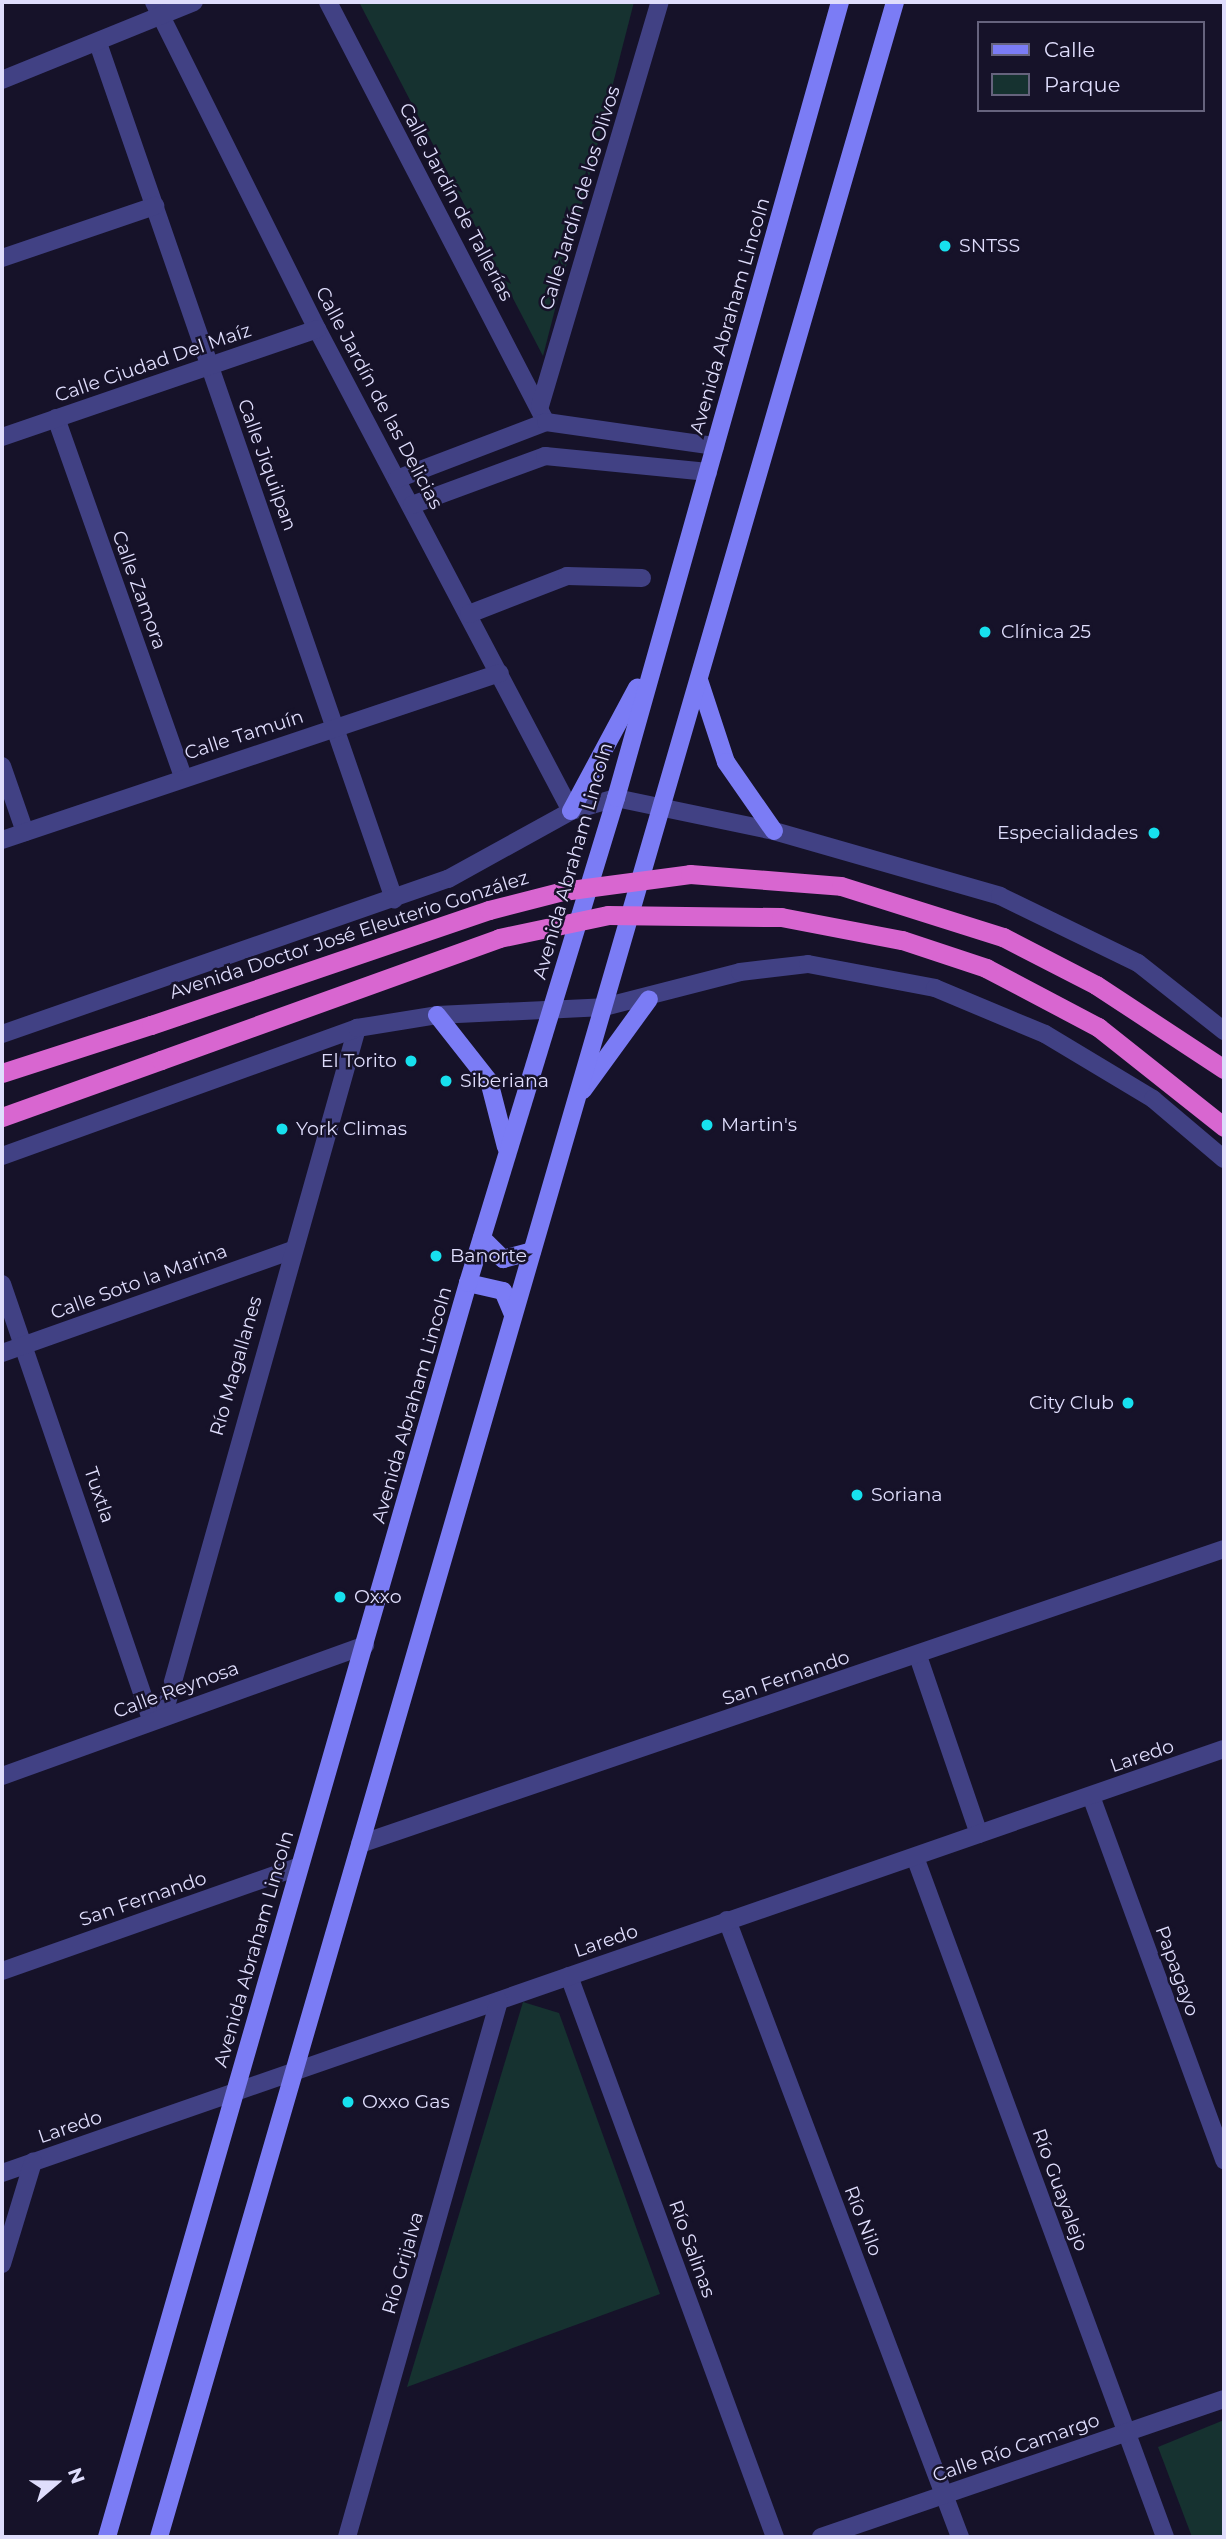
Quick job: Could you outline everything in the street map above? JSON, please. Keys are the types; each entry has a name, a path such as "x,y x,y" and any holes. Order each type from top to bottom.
{"highway":[{"name":"Avenida Doctor José Eleuterio González","path":"2,1073 489,909 563,891 680,876 841,887 1003,937 1096,985 1224,1069"},
{"path":"2,1117 499,938 608,915 781,917 902,940 986,968 1098,1027 1224,1127"}],"main road":[{"name":"Avenida Abraham Lincoln","path":"107,2537 468,1283 616,798 648,670 708,472 840,2"},
{"path":"159,2537 895,2"},
{"path":"571,811 648,670"},
{"path":"699,680 726,762 774,831"},
{"path":"575,1101 649,999"},
{"path":"437,1015 489,1081 504,1123 507,1160"},
{"path":"482,1238 503,1259 532,1251"},
{"path":"468,1283 503,1291 513,1314"}],"street":[{"path":"2,80 99,46 158,9 194,2"},
{"name":"Calle Jardín de Tallerías","path":"328,2 543,414"},
{"name":"Calle Jardín de los Olivos","path":"543,414 660,2"},
{"name":"Calle Jardín de las Delicias","path":"158,9 317,329 571,811"},
{"name":"Calle Jiquilpan","path":"99,46 337,726 394,899"},
{"path":"2,258 155,206"},
{"name":"Calle Ciudad Del Maíz","path":"2,437 210,368 317,329"},
{"path":"397,479 543,414 715,446"},
{"name":"Calle Zamora","path":"56,418 183,776"},
{"path":"602,457 609,428"},
{"path":"491,439 500,468"},
{"path":"412,505 500,468 545,456 602,457 708,472"},
{"path":"469,614 567,576 642,578"},
{"name":"Calle Tamuín","path":"2,840 183,776 500,673"},
{"path":"2,766 25,832"},
{"path":"2,1034 448,879 571,811 616,798 663,803 929,872 1062,923 1138,963 1224,1031"},
{"path":"2,1156 358,1028 437,1015 604,1007 649,999 772,966 842,967 899,978 983,1006 1097,1060 1224,1159"},
{"name":"Río Magallanes","path":"158,1719 290,1251 358,1028"},
{"name":"Calle Soto la Marina","path":"2,1353 290,1251"},
{"name":"Tuxtla","path":"2,1284 158,1719"},
{"name":"San Fernando","path":"360,1844 918,1656 1224,1549"},
{"name":"Calle Reynosa","path":"3,1773 365,1645"},
{"path":"918,1656 979,1834"},
{"name":"Laredo","path":"2,2173 1224,1749"},
{"name":"Papagayo","path":"1091,1796 1224,2160"},
{"name":"Río Guayalejo","path":"915,1857 1166,2537"},
{"name":"San Fernando","path":"2,1971 298,1867"},
{"name":"Río Nilo","path":"727,1920 960,2537"},
{"name":"Río Salinas","path":"569,1976 775,2537"},
{"name":"Río Grijalva","path":"347,2537 499,2001"},
{"path":"2,2264 33,2162"},
{"name":"Calle Río Camargo","path":"821,2537 1224,2399"}],"green space":[{"path":"359,2 634,2 543,356"},
{"path":"523,2002 559,2013 660,2294 407,2387"},
{"path":"1224,2420 1224,2537 1192,2537 1158,2447"}],"place":[{"name":"SNTSS","path":"945,246"},
{"name":"Clínica 25","path":"985,632"},
{"name":"Especialidades","path":"1154,833"},
{"name":"El Torito","path":"411,1061"},
{"name":"Siberiana","path":"446,1081"},
{"name":"Martin's","path":"707,1125"},
{"name":"York Climas","path":"282,1129"},
{"name":"Banorte","path":"436,1256"},
{"name":"City Club","path":"1128,1403"},
{"name":"Soriana","path":"857,1495"},
{"name":"Oxxo","path":"340,1597"},
{"name":"Oxxo Gas","path":"348,2102"}]}
